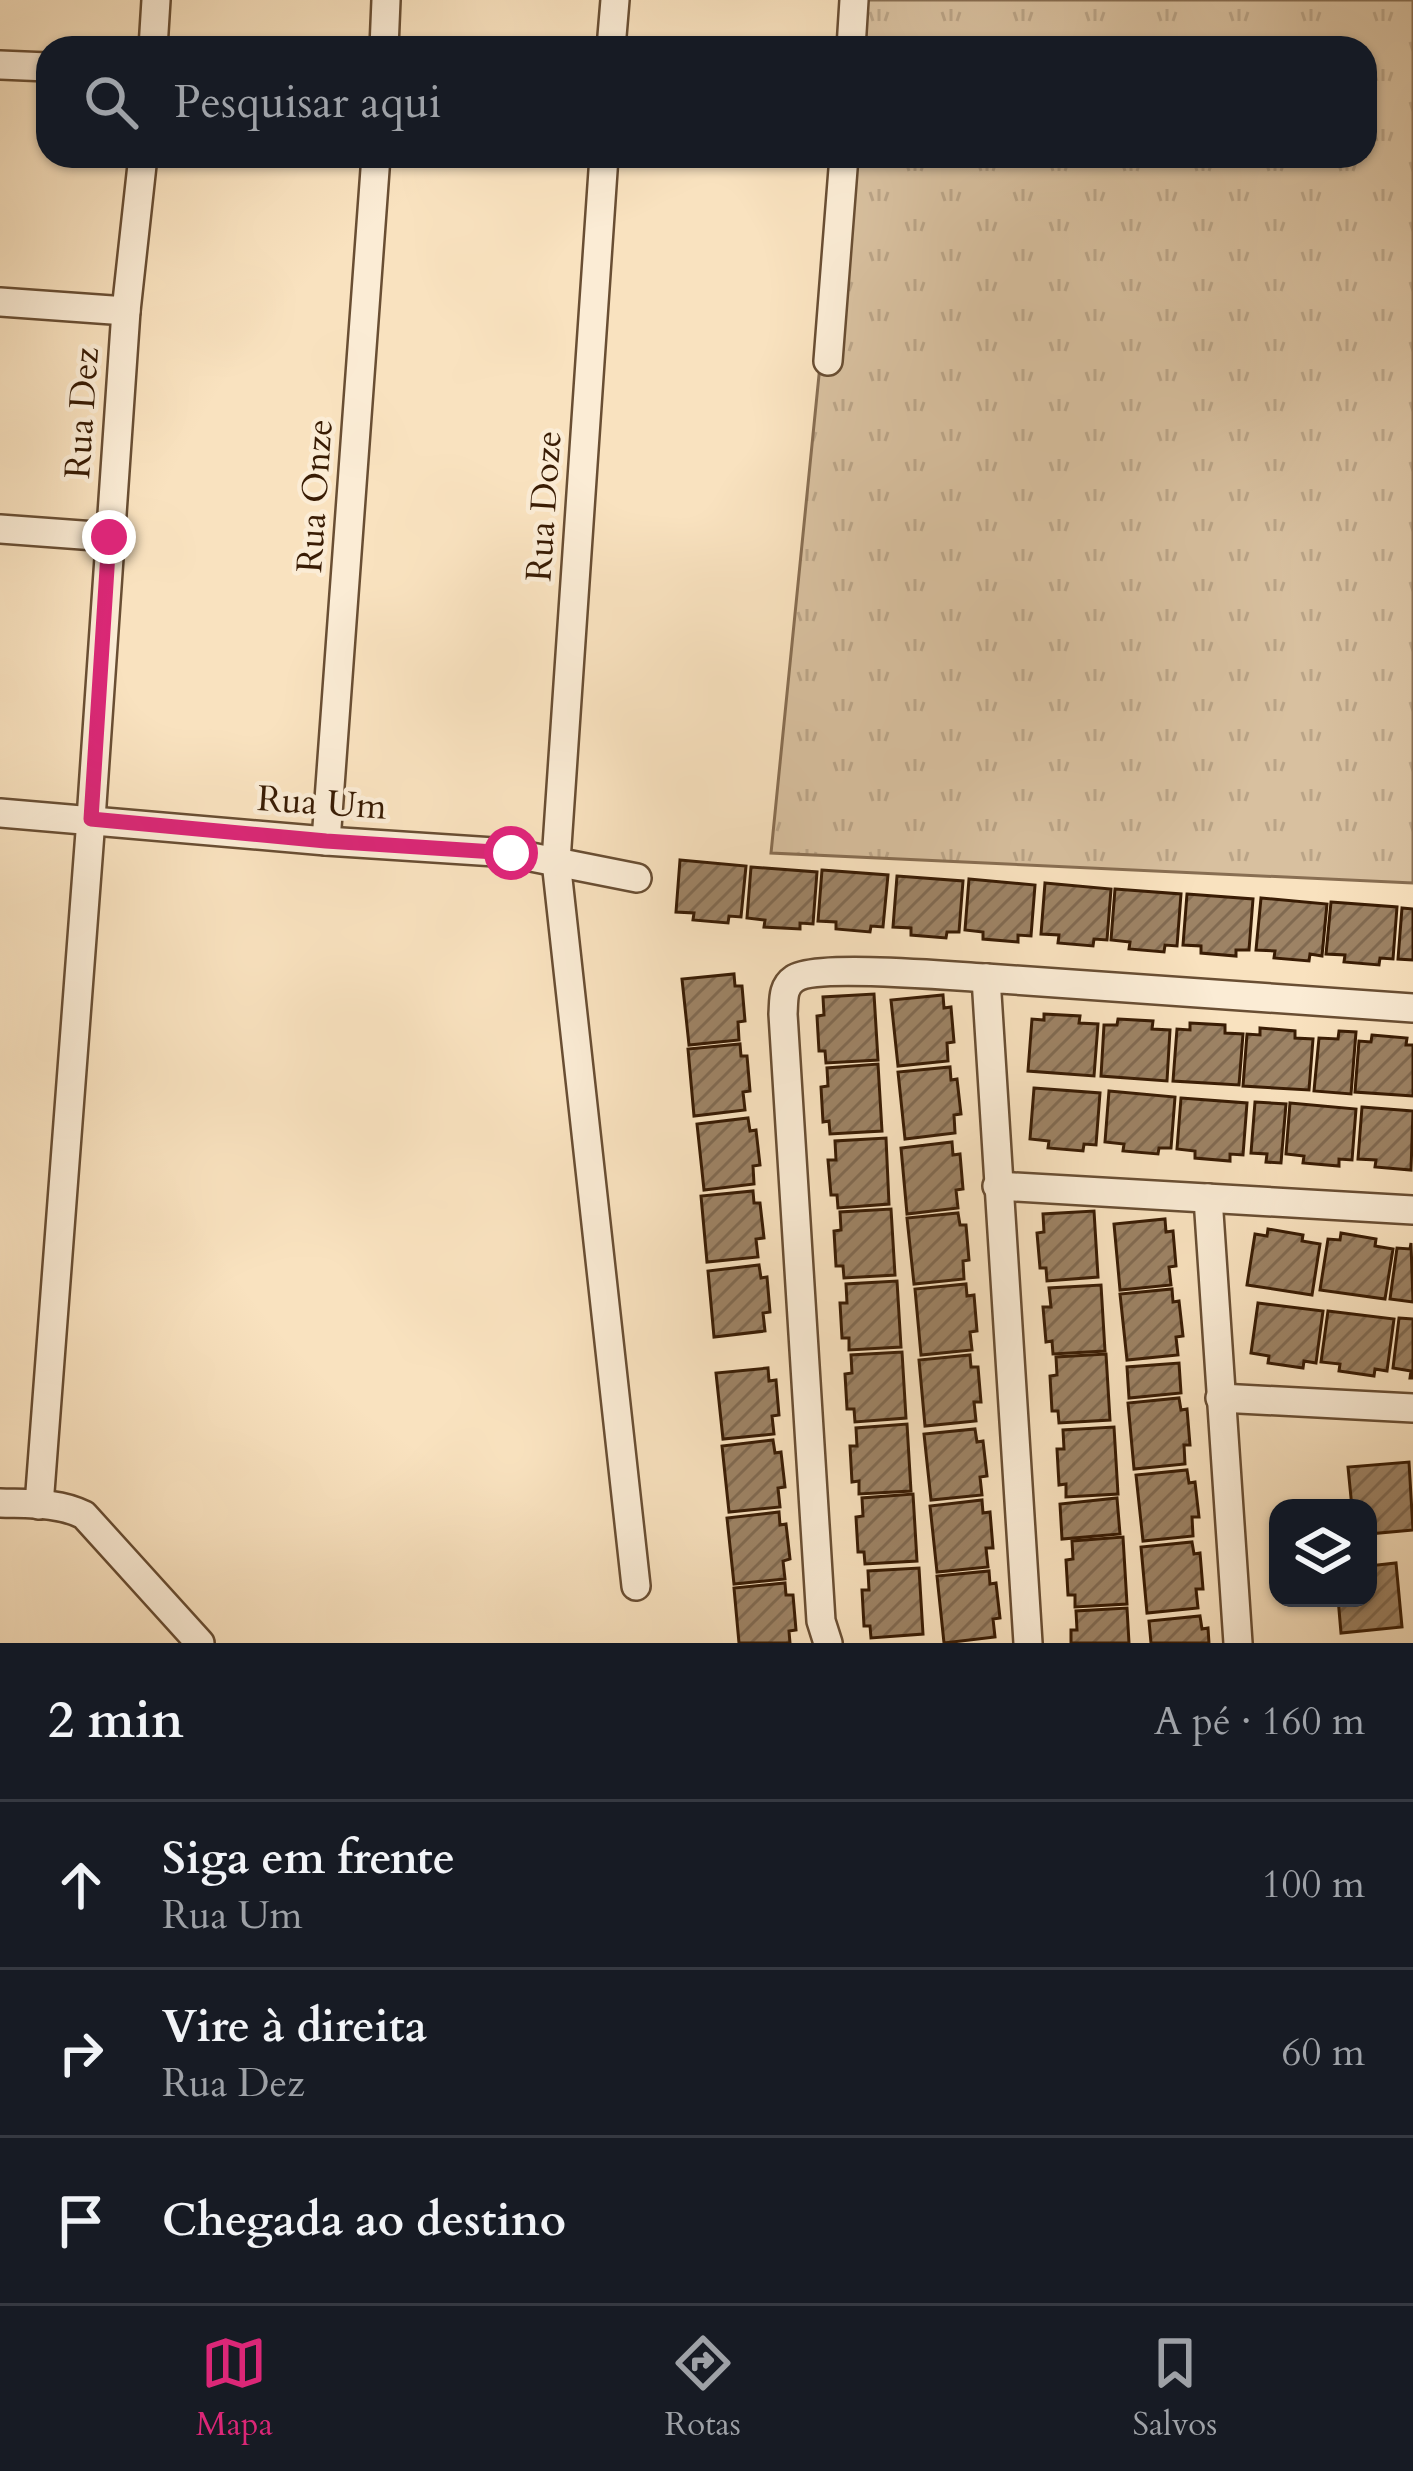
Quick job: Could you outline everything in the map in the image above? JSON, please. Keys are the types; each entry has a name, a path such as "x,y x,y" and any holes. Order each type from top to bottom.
{"street":[{"path":"154,36 156,0"},
{"path":"384,36 386,0"},
{"path":"612,36 615,0"},
{"path":"852,36 854,0"},
{"path":"0,65 36,66"},
{"name":"Rua Dez","path":"39,1505 126,311 141,168"},
{"name":"Rua Onze","path":"326,841 375,168"},
{"name":"Rua Doze","path":"603,168 556,862 636,1586"},
{"path":"828,361 843,168"},
{"path":"0,302 126,311"},
{"path":"0,529 109,537"},
{"name":"Rua Um","path":"0,813 511,853 638,878"},
{"path":"828,1643 821,1622 784,989 796,976 824,971 1413,1008"},
{"path":"986,978 1028,1643"},
{"path":"998,1186 1413,1210"},
{"path":"1208,1198 1238,1643"},
{"path":"1220,1398 1413,1408"},
{"path":"0,1503 72,1509 84,1515 200,1643"},
{"path":"1236,1609 1257,1643"}],"green space":[{"path":"857,0 1413,0 1413,883 771,853 840,168 1377,168 1377,36 853,36"}],"building":[{"path":"680,860 746,866 741,917 729,916 728,923 693,920 694,913 676,912"},
{"path":"751,867 817,872 813,924 800,923 800,929 764,927 765,920 747,918"},
{"path":"822,870 888,875 883,927 871,926 870,932 836,929 836,922 818,921"},
{"path":"897,876 963,881 959,932 947,932 946,938 911,935 911,928 893,927"},
{"path":"969,879 1035,885 1031,936 1018,935 1018,942 983,939 983,932 965,930"},
{"path":"1045,883 1111,889 1107,940 1094,939 1093,946 1058,943 1059,935 1041,934"},
{"path":"1115,889 1181,894 1177,946 1165,945 1164,952 1129,949 1130,942 1111,940"},
{"path":"1187,894 1253,899 1249,950 1236,950 1236,956 1201,953 1201,946 1183,945"},
{"path":"1261,898 1327,904 1322,956 1310,954 1309,961 1274,958 1275,951 1256,950"},
{"path":"1331,902 1397,907 1393,959 1380,958 1379,965 1344,962 1345,955 1326,954"},
{"path":"1402,908 1413,909 1413,960 1398,959"},
{"path":"734,974 735,986 742,986 745,1021 738,1022 739,1040 689,1045 682,979"},
{"path":"874,994 878,1060 826,1063 825,1051 819,1051 817,1016 824,1015 823,997"},
{"path":"943,995 944,1008 951,1007 954,1042 947,1043 948,1061 898,1066 891,1000"},
{"path":"1044,1014 1080,1016 1079,1023 1098,1024 1094,1076 1028,1071 1032,1019 1044,1020"},
{"path":"1118,1019 1153,1021 1152,1029 1170,1030 1167,1081 1101,1076 1104,1025 1117,1025"},
{"path":"1190,1023 1225,1025 1225,1033 1243,1034 1239,1085 1173,1081 1177,1029 1190,1030"},
{"path":"1260,1028 1295,1031 1295,1038 1313,1039 1309,1090 1243,1086 1247,1034 1260,1035"},
{"path":"1339,1031 1356,1032 1351,1094 1314,1091 1319,1038 1338,1039"},
{"path":"1372,1035 1407,1038 1406,1045 1413,1045 1413,1096 1355,1092 1359,1041 1371,1042"},
{"path":"740,1044 741,1056 747,1056 750,1091 743,1092 745,1110 694,1116 688,1049"},
{"path":"878,1064 882,1131 830,1134 829,1121 823,1122 821,1087 828,1086 827,1068"},
{"path":"950,1067 951,1080 957,1079 961,1114 954,1115 955,1133 905,1139 898,1072"},
{"path":"1034,1088 1100,1093 1096,1145 1084,1144 1083,1151 1048,1148 1049,1141 1030,1139"},
{"path":"1109,1091 1175,1097 1171,1148 1159,1148 1158,1154 1123,1151 1124,1144 1105,1142"},
{"path":"1181,1098 1247,1103 1243,1155 1230,1154 1230,1161 1195,1158 1195,1151 1177,1149"},
{"path":"1255,1102 1286,1104 1281,1163 1266,1162 1267,1154 1251,1153"},
{"path":"1290,1103 1356,1109 1352,1160 1339,1159 1339,1166 1303,1163 1304,1156 1286,1154"},
{"path":"1362,1107 1413,1111 1411,1170 1375,1167 1376,1160 1358,1159"},
{"path":"748,1118 750,1131 756,1130 760,1165 753,1166 754,1184 704,1190 697,1124"},
{"path":"886,1138 889,1204 838,1208 837,1195 831,1195 828,1160 836,1160 835,1141"},
{"path":"952,1142 953,1155 960,1154 963,1189 956,1190 958,1208 907,1214 901,1148"},
{"path":"753,1191 754,1203 760,1203 764,1238 756,1239 758,1257 707,1262 701,1196"},
{"path":"891,1209 895,1275 844,1278 843,1266 836,1266 834,1231 841,1230 840,1212"},
{"path":"1094,1211 1098,1277 1047,1281 1046,1268 1040,1268 1037,1233 1044,1232 1043,1214"},
{"path":"958,1213 960,1225 966,1225 969,1260 963,1261 964,1279 914,1284 907,1218"},
{"path":"1165,1219 1166,1232 1173,1231 1176,1266 1169,1267 1171,1285 1120,1290 1114,1224"},
{"path":"1268,1229 1303,1235 1302,1241 1320,1244 1312,1295 1247,1285 1255,1234 1267,1236"},
{"path":"1341,1233 1376,1239 1375,1246 1393,1249 1385,1299 1320,1290 1328,1239 1340,1240"},
{"path":"1411,1243 1413,1302 1390,1299 1397,1248 1410,1249"},
{"path":"759,1265 761,1278 767,1277 770,1312 763,1313 765,1331 714,1337 708,1271"},
{"path":"897,1281 901,1347 849,1350 849,1338 842,1338 840,1303 847,1303 846,1284"},
{"path":"966,1284 967,1296 974,1295 977,1331 970,1332 972,1350 921,1355 915,1289"},
{"path":"1101,1285 1105,1351 1053,1354 1052,1341 1046,1342 1043,1307 1051,1307 1049,1288"},
{"path":"1172,1289 1173,1302 1179,1301 1183,1336 1176,1337 1178,1355 1127,1360 1120,1294"},
{"path":"1258,1303 1323,1311 1316,1363 1304,1361 1303,1368 1268,1363 1269,1356 1251,1353"},
{"path":"1328,1311 1394,1319 1387,1371 1375,1369 1374,1376 1339,1371 1340,1364 1321,1362"},
{"path":"1399,1318 1413,1319 1413,1378 1411,1371 1393,1368"},
{"path":"902,1352 906,1418 855,1422 854,1409 847,1409 845,1374 852,1373 851,1355"},
{"path":"1106,1354 1110,1420 1059,1423 1058,1411 1052,1411 1050,1376 1057,1375 1056,1357"},
{"path":"970,1355 971,1367 978,1367 981,1402 974,1402 976,1421 925,1426 919,1360"},
{"path":"1179,1363 1181,1393 1129,1398 1127,1367"},
{"path":"768,1368 769,1381 776,1380 779,1415 772,1416 774,1434 723,1439 716,1373"},
{"path":"1179,1398 1181,1410 1187,1409 1190,1445 1184,1445 1185,1464 1134,1469 1128,1403"},
{"path":"907,1424 911,1491 859,1494 859,1481 852,1482 850,1446 857,1446 856,1428"},
{"path":"1114,1427 1118,1494 1066,1497 1066,1484 1059,1485 1057,1449 1064,1449 1063,1430"},
{"path":"975,1429 977,1442 983,1441 987,1476 980,1477 982,1495 931,1500 924,1434"},
{"path":"773,1440 775,1453 781,1452 785,1487 778,1488 780,1507 729,1512 722,1446"},
{"path":"1409,1462 1413,1530 1377,1533 1377,1499 1351,1499 1348,1467"},
{"path":"1187,1470 1189,1483 1195,1482 1199,1517 1192,1517 1193,1536 1143,1541 1136,1475"},
{"path":"913,1494 917,1561 865,1564 864,1552 858,1552 856,1517 863,1516 862,1498"},
{"path":"1117,1498 1120,1534 1062,1539 1060,1504"},
{"path":"982,1500 983,1513 990,1512 993,1548 986,1548 988,1567 937,1572 930,1506"},
{"path":"779,1512 780,1525 786,1524 790,1559 783,1561 785,1579 734,1584 727,1518"},
{"path":"1123,1537 1127,1604 1075,1607 1075,1595 1068,1595 1066,1560 1073,1559 1072,1541"},
{"path":"1192,1542 1194,1554 1200,1553 1203,1589 1196,1589 1198,1608 1147,1613 1141,1547"},
{"path":"1396,1563 1402,1627 1341,1633 1339,1607 1377,1607 1377,1565"},
{"path":"919,1568 923,1634 871,1638 870,1626 864,1626 862,1590 869,1590 868,1571"},
{"path":"989,1571 990,1584 996,1583 1000,1618 993,1619 995,1637 944,1643 937,1576"},
{"path":"785,1583 786,1595 793,1595 796,1630 789,1631 790,1643 739,1643 734,1588"},
{"path":"1127,1608 1129,1643 1071,1643 1071,1630 1077,1630 1076,1611"},
{"path":"1200,1616 1202,1629 1208,1628 1209,1643 1151,1643 1149,1621"}],"route":[{"path":"109,537 91,819 511,853"}]}
